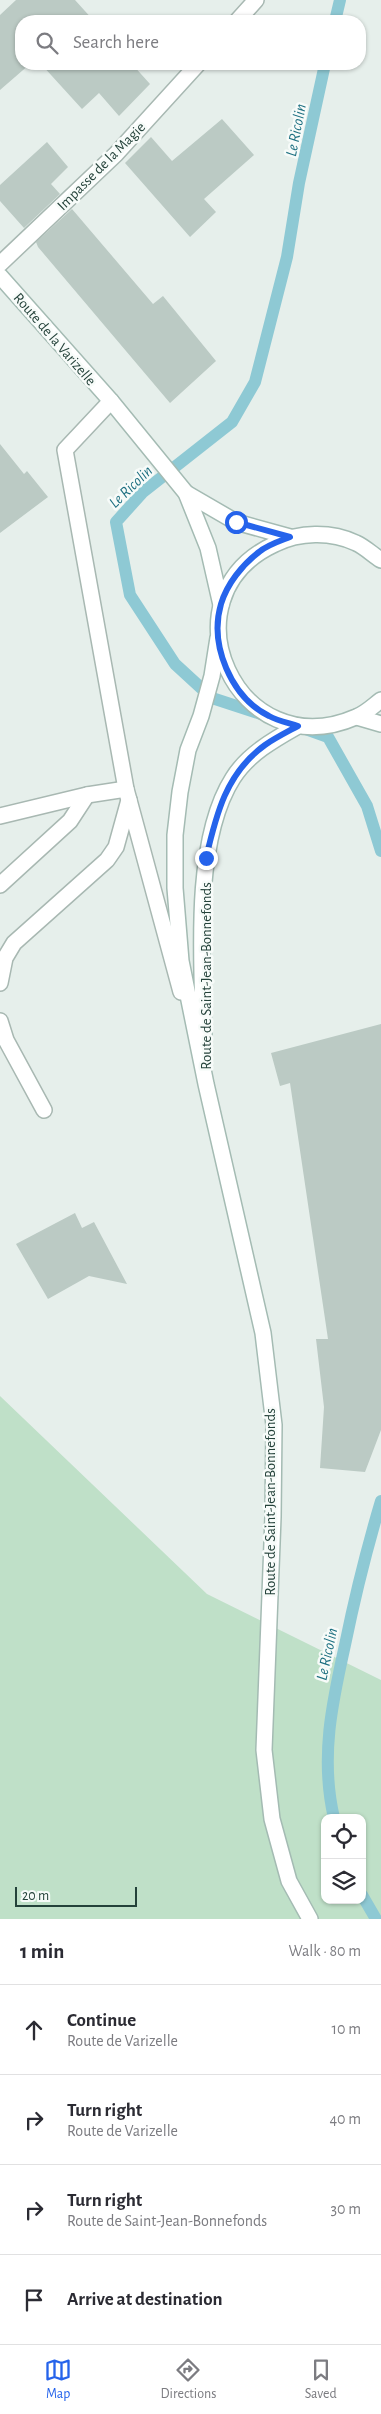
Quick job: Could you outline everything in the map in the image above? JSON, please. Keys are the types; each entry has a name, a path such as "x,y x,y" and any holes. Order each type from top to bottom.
{"main road":[{"path":"242,15 256,0"},
{"name":"Impasse de la Magie","path":"0,264 116,154 193,70"},
{"name":"Route de la Varizelle","path":"0,276 111,402 186,493"},
{"path":"111,402 65,450 127,794 206,1084"},
{"path":"186,493 236,522 290,537"},
{"path":"186,493 208,548 221,605"},
{"path":"221,605 236,574 260,551 290,537 323,534 339,538 356,543 381,560"},
{"name":"Route de Saint-Jean-Bonnefonds","path":"221,605 212,676 201,716 188,750 180,792 175,835 175,888 181,961 206,1084 263,1333 274,1425 273,1517 264,1750 272,1819 289,1881 310,1919"},
{"path":"218,638 226,671 245,698 269,716 298,726 328,726 357,717 381,700"},
{"path":"357,717 381,724"},
{"name":"Route de Saint-Jean-Bonnefonds","path":"206,1084 203,922 206,858 216,813 233,777 264,746 298,726"},
{"path":"0,816 87,795 127,794"},
{"path":"0,983 6,958 14,943 107,860 116,847 127,794"},
{"path":"0,885 70,822 87,795"},
{"path":"0,1021 6,1040 44,1110"}],"green space":[{"path":"0,1396 207,1594 381,1680 381,1919 0,1919"}],"building":[{"path":"16,0 75,0 89,15 15,15 15,70 23,70 0,90 0,15"},
{"path":"46,70 137,70 150,84 119,116 99,93 82,109"},
{"path":"222,119 254,155 204,199 216,212 190,237 125,163 151,137 172,161"},
{"path":"47,142 68,167 51,184 60,194 24,228 0,201 0,185"},
{"path":"72,209 153,304 163,296 216,361 170,403 38,247 36,242"},
{"path":"0,444 24,474 27,471 48,497 0,533"},
{"path":"381,1024 381,1430 365,1472 320,1468 324,1407 316,1339 328,1339 290,1083 280,1086 271,1053"},
{"path":"75,1213 82,1228 94,1222 127,1284 89,1276 48,1299 16,1244"}],"waterway":[{"name":"Le Ricolin","path":"336,15 340,0"},
{"name":"Le Ricolin","path":"267,716 212,698 175,664 130,595 116,522 143,492 232,422 255,382 287,257 299,183 324,70"},
{"name":"Le Ricolin","path":"303,728 328,737 367,806 381,851"},
{"name":"Le Ricolin","path":"333,1814 328,1774 329,1731 332,1709 357,1590 381,1501"},
{"name":"Le Ricolin","path":"366,1902 376,1919"}],"route":[{"path":"206,858 216,813 233,777 264,746 298,726 269,716 245,698 226,671 218,638 221,605 236,574 260,551 290,537 236,522"}]}
